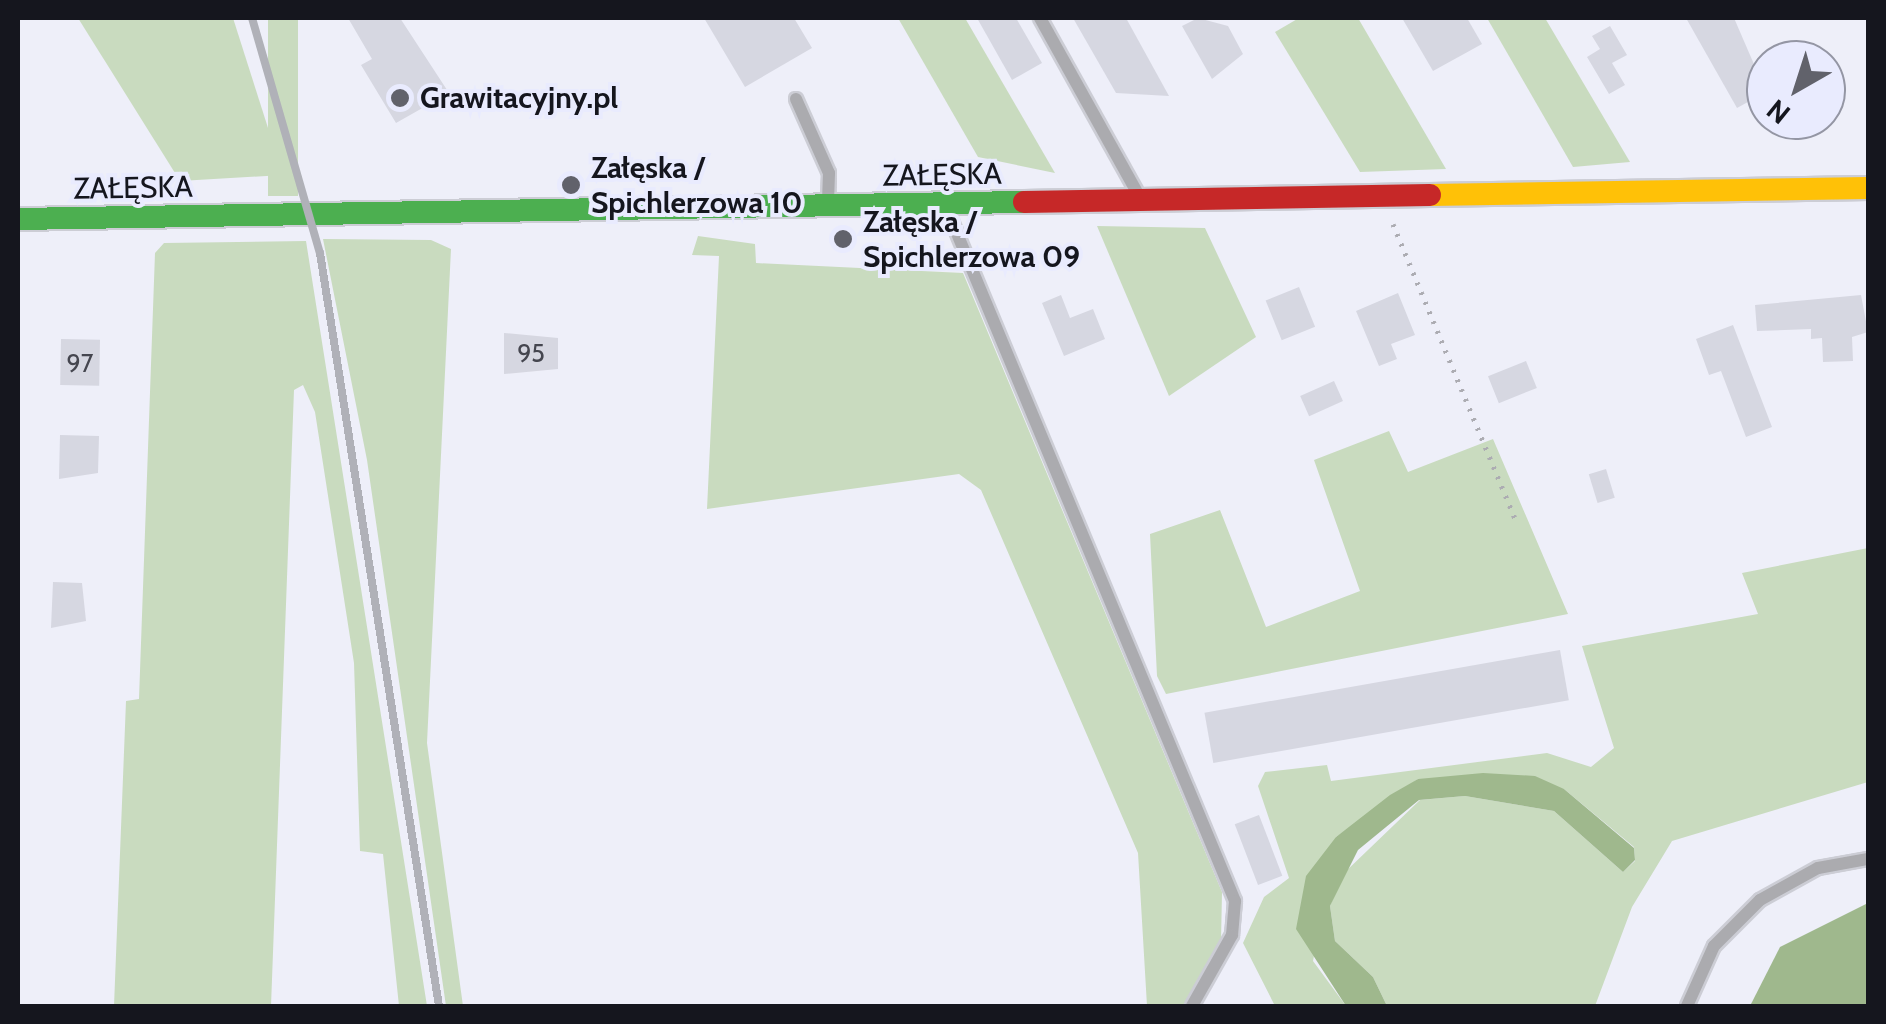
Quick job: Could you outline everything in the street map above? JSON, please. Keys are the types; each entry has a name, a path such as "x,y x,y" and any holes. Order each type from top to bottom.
{"street":[{"name":"ZAŁĘSKA","path":"18,219 1868,188"}],"lane":[{"path":"1040,18 1140,199"},
{"path":"796,99 828,174 828,207"},
{"path":"946,205 1234,901 1232,935 1192,1006"},
{"path":"1687,1006 1714,946 1760,900 1818,868 1868,859"}],"path":[{"path":"1382,195 1516,522"}],"shaded area":[{"path":"78,18 233,18 283,175 180,181"},
{"path":"268,18 298,18 298,196 268,196"},
{"path":"898,18 965,18 1055,173 978,157"},
{"path":"1299,18 1358,18 1446,169 1360,172 1275,32"},
{"path":"1487,18 1545,18 1630,162 1573,167"},
{"path":"1097,226 1205,228 1256,337 1169,396"},
{"path":"698,236 755,244 756,263 963,273 1222,892 1221,942 1183,1006 1147,1006 1138,853 981,490 959,474 707,509 719,256 692,255"},
{"path":"323,239 431,240 451,249 427,743 463,1006 446,1006 367,460"},
{"path":"306,241 427,1006 399,1006 383,854 360,851 354,663 315,412 303,385 294,390 271,1006 114,1006 126,701 139,699 155,253 164,243"},
{"path":"1389,431 1408,472 1493,439 1568,614 1166,694 1157,676 1150,534 1220,510 1266,627 1360,591 1314,460"},
{"path":"1868,548 1868,782 1672,841 1632,907 1595,1006 1387,1006 1373,977 1335,941 1330,906 1343,874 1420,800 1465,796 1554,811 1623,872 1635,861 1634,847 1564,789 1418,779 1336,837 1313,961 1346,1006 1275,1006 1243,943 1264,897 1289,878 1258,786 1265,772 1327,765 1331,781 1547,753 1591,767 1614,748 1582,646 1758,614 1742,573"},
{"path":"1483,773 1535,776 1564,789 1634,848 1635,860 1623,872 1554,811 1465,796 1419,800 1358,850 1330,906 1335,941 1373,977 1387,1006 1346,1006 1296,929 1306,876 1336,837 1390,795 1418,779"},
{"path":"1868,903 1868,1006 1750,1006 1780,947"}],"building":[{"path":"348,18 400,18 449,93 396,123 361,65 372,59"},
{"path":"704,18 794,18 812,48 745,87"},
{"path":"977,18 1016,18 1042,63 1012,80"},
{"path":"1073,18 1126,18 1169,96 1116,93"},
{"path":"1198,18 1228,26 1243,54 1212,79 1182,26"},
{"path":"1402,18 1467,18 1482,44 1433,71"},
{"path":"1686,18 1734,18 1746,46 1746,103 1737,108"},
{"path":"1610,26 1627,55 1612,63 1625,85 1609,94 1587,57 1600,49 1592,36"},
{"path":"1299,287 1315,327 1282,340 1266,300"},
{"path":"1398,293 1415,335 1391,344 1397,359 1379,366 1356,311"},
{"path":"1061,295 1070,318 1093,309 1105,339 1064,356 1042,303"},
{"path":"1861,295 1868,332 1852,337 1853,361 1823,362 1822,338 1811,339 1811,329 1757,331 1755,305"},
{"path":"1733,325 1772,427 1746,437 1721,371 1709,375 1696,339"},
{"path":"504,333 558,338 558,369 504,374"},
{"path":"61,339 100,340 99,386 60,385"},
{"path":"1526,361 1537,388 1499,403 1488,376"},
{"path":"1334,381 1343,401 1309,416 1300,396"},
{"path":"60,435 99,436 98,473 59,479"},
{"path":"1606,469 1615,498 1598,503 1589,474"},
{"path":"53,582 82,583 86,621 51,628"},
{"path":"1560,650 1569,700 1213,763 1204,713"},
{"path":"1259,815 1282,876 1258,885 1235,824"}],"railway":[{"path":"252,18 320,253 439,1006"}],"traffic: fast":[{"path":"18,219 1024,202"}],"traffic: slow":[{"path":"1430,195 1868,188"}],"traffic: jam":[{"path":"1024,202 1430,195"}],"place":[{"name":"Grawitacyjny.pl","path":"400,98"},
{"name":"Załęska / Spichlerzowa 10","path":"571,185"},
{"name":"Załęska / Spichlerzowa 09","path":"843,239"}]}
